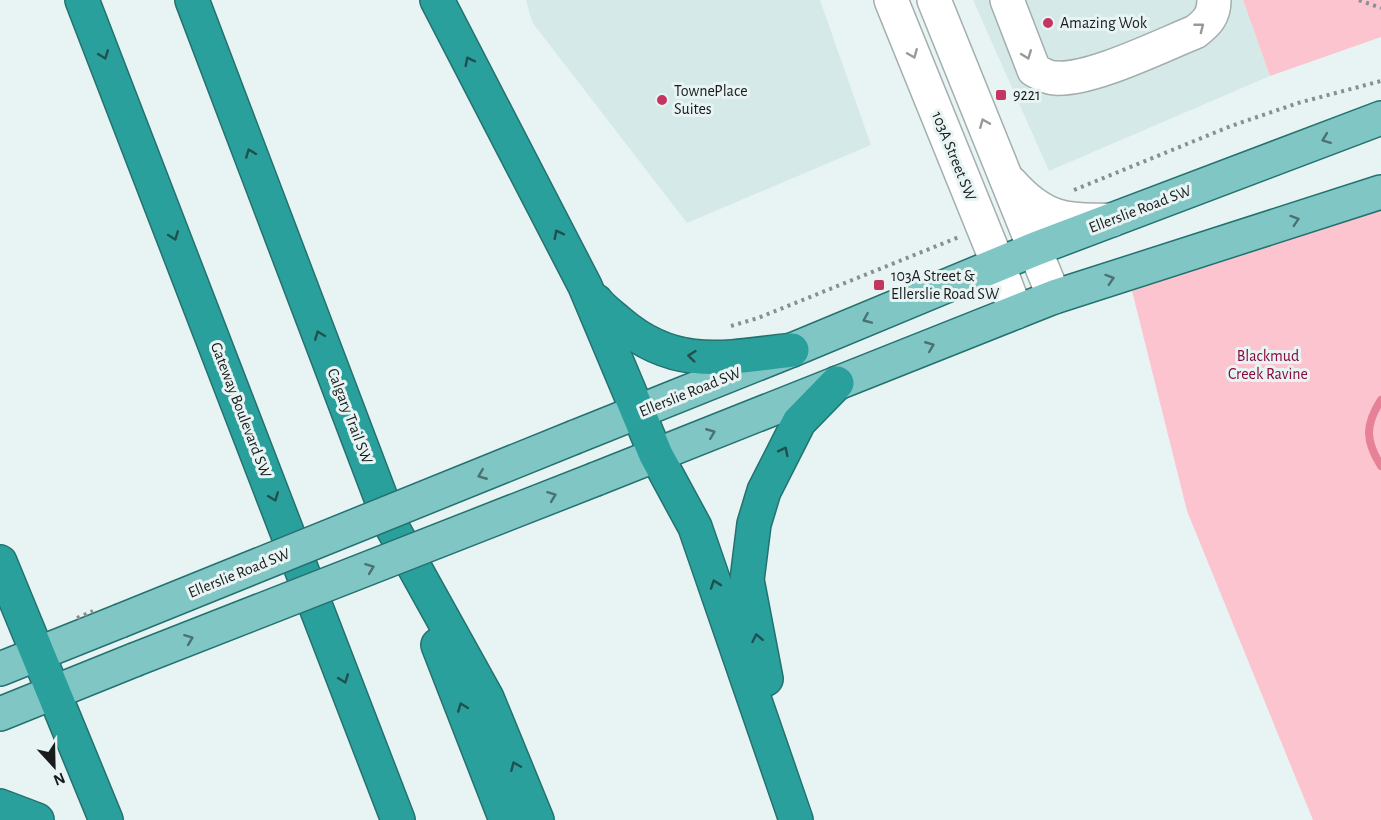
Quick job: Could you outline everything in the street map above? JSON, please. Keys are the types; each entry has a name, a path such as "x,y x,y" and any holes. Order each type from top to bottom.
{"highway":[{"name":"Gateway Boulevard SW","path":"82,0 399,820"},
{"name":"Calgary Trail SW","path":"192,0 392,527 487,698 537,820"},
{"path":"439,2 585,286 656,455 695,527 796,819"},
{"path":"585,286 598,304 636,337 666,351 718,358 792,351"},
{"path":"796,819 747,580 749,552 754,524 764,491 799,422 837,383"},
{"path":"392,527 506,820"},
{"path":"0,562 106,820"},
{"path":"0,806 37,820"}],"main road":[{"name":"Ellerslie Road SW","path":"0,669 792,351 1035,249 1381,118"},
{"path":"0,714 1054,297 1381,192"}],"street":[{"name":"103A Street SW","path":"891,0 999,264 1016,312"},
{"path":"934,0 1054,297"},
{"path":"1007,0 1034,70 1052,78 1067,78 1095,72 1195,32 1213,15 1214,0"},
{"path":"1006,177 1039,209 1059,218 1084,221 1112,220"}],"path":[{"path":"1359,0 1381,8"},
{"path":"1066,193 1231,126 1298,103 1381,81"},
{"path":"725,326 758,318 946,242"}],"shaded area":[{"path":"526,0 820,0 871,145 687,223 532,22"},
{"path":"973,0 1243,0 1270,76 1049,171"}],"green space":[{"path":"1243,0 1381,0 1381,37 1270,76"},
{"name":"Blackmud Creek Ravine","path":"1381,206 1381,820 1313,820 1187,511 1132,291"}],"waterway":[{"path":"1381,400 1372,417 1369,433 1372,448 1381,466"}],"place":[{"name":"Amazing Wok","path":"1048,23"},
{"name":"9221","path":"1001,95"},
{"name":"TownePlace Suites","path":"662,100"},
{"name":"103A Street & Ellerslie Road SW","path":"879,285"}]}
